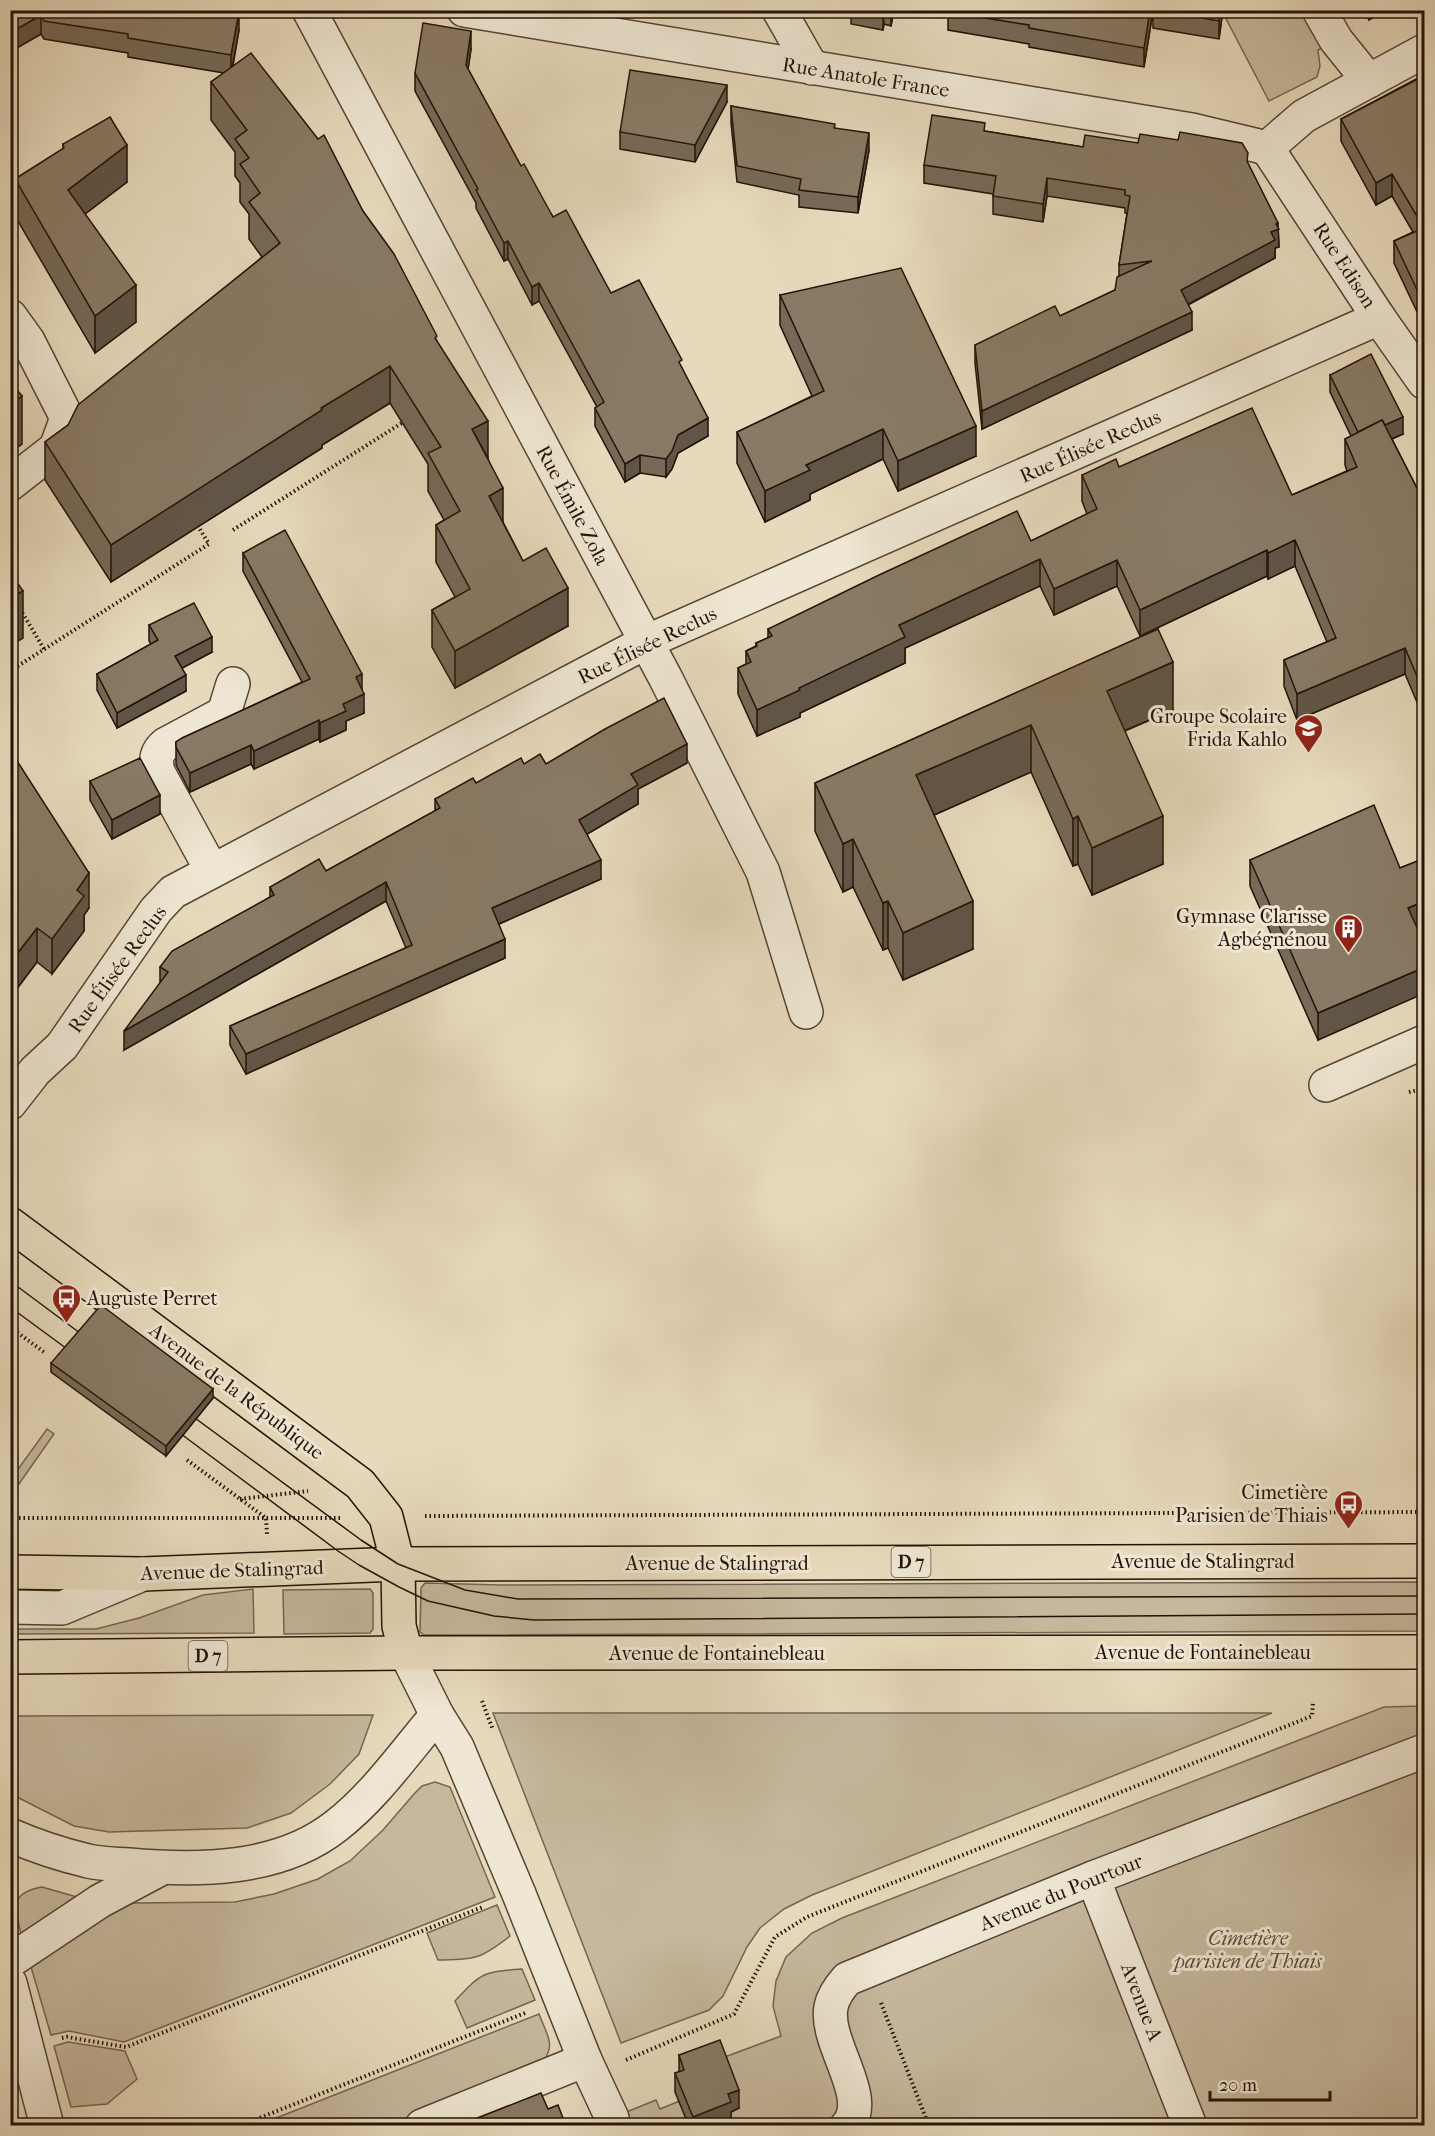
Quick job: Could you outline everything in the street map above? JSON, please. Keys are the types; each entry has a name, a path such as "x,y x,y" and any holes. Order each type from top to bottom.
{"main road":[{"name":"Avenue de la République","path":"10,1224 360,1484 386,1517 398,1564 399,1626 406,1653"},
{"name":"Avenue de Stalingrad","path":"10,1572 143,1574 398,1564 1425,1561"},
{"name":"Avenue de Fontainebleau","path":"10,1657 406,1653 1425,1652"}],"street":[{"name":"Rue Émile Zola","path":"309,10 646,642 762,872 806,1012"},
{"name":"Rue Anatole France","path":"464,10 1192,130 1267,147"},
{"path":"779,10 812,68"},
{"path":"1319,10 1336,40 1369,81"},
{"path":"1267,147 1304,116 1425,51"},
{"name":"Rue Edison","path":"1267,147 1379,318 1425,382"},
{"path":"10,316 28,341 67,417 56,448 10,484"},
{"name":"Rue Élisée Reclus","path":"10,1103 35,1071 62,1046 156,910 173,892 646,642 1379,318"},
{"path":"212,871 158,772 156,762 158,750 166,744 224,713 233,684"},
{"path":"1326,1085 1425,1042"},
{"path":"10,1607 62,1608 143,1574"},
{"path":"406,1653 437,1715 457,1748 519,1894 589,2070 612,2118"},
{"path":"10,1835 89,1861 162,1868 217,1867 266,1859 301,1847 335,1827 362,1802 437,1715"},
{"name":"Avenue du Pourtour","path":"847,2126 854,2116 856,2106 854,2091 834,2040 830,2020 831,2005 847,1979 1093,1878 1425,1751"},
{"path":"10,1961 100,1901 162,1868"},
{"name":"Avenue A","path":"1093,1878 1190,2126"},
{"path":"10,1983 47,2126"},
{"path":"422,2126 589,2070"}],"path":[{"path":"233,530 414,415"},
{"path":"10,671 209,544 191,515"},
{"path":"16,602 44,649"},
{"path":"10,1327 44,1352"},
{"path":"188,1460 266,1518"},
{"path":"10,1518 1425,1512"},
{"path":"266,1518 267,1536"},
{"path":"589,2070 620,2063 734,2014 775,1937 807,1917 1312,1716 1313,1702"},
{"path":"27,2048 67,2037 126,2047 519,1894"},
{"path":"868,1970 929,2126"},
{"path":"238,2126 560,2000"}],"green space":[{"path":"1222,11 1303,11 1324,47 1318,50 1320,66 1317,77 1269,101"},
{"path":"47,1429 54,1434 14,1491 11,1491 11,1479"},
{"path":"1424,1582 1424,1631 424,1635 420,1632 421,1588 425,1583 501,1585"},
{"path":"253,1589 254,1633 11,1634 11,1629 96,1629 139,1618 203,1595"},
{"path":"370,1589 373,1593 373,1629 370,1633 284,1634 283,1590"},
{"name":"Cimetière parisien de Thiais","path":"1424,1706 1424,2125 592,2126 656,2100 660,2109 687,2098 679,2074 781,2036 773,2006 776,1981 786,1957 812,1933 842,1918 1384,1707"},
{"path":"493,1713 1272,1713 812,1895 784,1909 760,1928 747,1947 723,1996 709,2010 621,2043"},
{"path":"373,1715 359,1754 330,1784 291,1813 247,1828 109,1832 74,1826 11,1794 11,1716"},
{"path":"435,1782 450,1787 495,1897 124,2042 69,2031 51,2035 31,1967 33,1956 87,1921 133,1903 235,1902 274,1894 318,1879 350,1861 383,1830 422,1786"},
{"path":"42,1887 84,1899 21,1934 16,1909 19,1897"},
{"path":"497,1905 510,1936 477,1957 438,1960 427,1933"},
{"path":"522,1969 535,2000 467,2028 455,2001 471,1984 484,1975"},
{"path":"539,2014 550,2046 540,2067 390,2125 256,2126"},
{"path":"68,2042 125,2051 137,2079 107,2104 71,2107 54,2046"},
{"path":"118,2119 152,2119 155,2125 101,2125"}],"building":[{"path":"10,10 231,10 239,12 231,55 128,38 128,34 44,21 41,15 10,33"},
{"path":"948,10 1150,10 1144,48 1029,28 1029,25 948,12"},
{"path":"1154,10 1220,10 1219,21"},
{"path":"423,23 471,31 466,65 521,166 524,164 553,217 566,210 611,293 639,280 682,360 679,362 708,418 678,435 666,459 640,455 625,464 595,408 604,402 539,283 532,287 508,241 504,243 476,190 478,189 415,73"},
{"path":"251,53 318,139 324,135 363,211 394,254 437,336 435,338 488,421 472,429 503,488 489,496 523,561 546,548 568,588 455,651 432,610 470,589 436,525 460,511 428,453 441,447 390,366 321,408 322,410 111,545 45,442 68,425 78,405 280,243 249,202 260,193 240,164 249,158 235,139 247,130 211,82"},
{"path":"630,70 727,85 695,145 620,132"},
{"path":"1425,71 1425,291 1419,294 1394,241 1424,228 1392,174 1376,183 1341,119 1422,77 1420,74"},
{"path":"731,106 835,124 834,128 869,133 858,197 799,190 801,179 737,166"},
{"path":"932,115 985,123 984,131 1083,147 1085,135 1138,143 1140,134 1178,140 1180,132 1242,143 1248,153 1247,161 1279,229 1271,232 1275,240 1181,290 1192,312 982,411 975,345 1055,306 1060,316 1115,290 1117,277 1152,261 1119,265 1130,196 1125,195 1125,190 1047,178 1043,204 993,196 996,176 924,165"},
{"path":"110,117 127,145 68,190 136,285 95,316 15,179 64,148 63,144"},
{"path":"901,268 976,426 898,461 883,429 806,465 810,470 765,491 737,432 824,391 780,295"},
{"path":"1371,354 1403,417 1385,425 1382,420 1358,432 1330,375"},
{"path":"10,382 22,396 10,405"},
{"path":"1252,408 1292,495 1357,467 1345,439 1382,420 1425,504 1425,695 1405,648 1297,694 1284,660 1336,638 1295,540 1268,553 1267,550 1140,610 1117,560 1054,589 1040,559 899,625 905,637 757,710 738,668 751,662 746,651 757,646 756,643 772,636 768,629 1017,511 1031,541 1097,509 1082,475 1116,459 1119,467"},
{"path":"285,530 362,674 356,677 364,694 343,704 346,711 320,723 319,720 254,751 251,745 190,773 176,747 176,742 310,679 243,553"},
{"path":"10,572 23,591 10,598"},
{"path":"194,603 212,637 175,656 186,675 117,713 97,674 158,640 149,625"},
{"path":"1158,629 1173,662 1107,691 1163,816 1092,848 1078,816 1073,819 1031,725 916,775 973,901 903,933 888,901 883,903 853,839 843,844 815,783"},
{"path":"664,698 687,744 631,774 638,785 579,820 601,860 492,908 505,939 246,1054 230,1026 412,945 386,882 124,1031 168,972 160,967 172,951 274,895 270,887 319,859 326,871 440,808 435,799 473,778 476,783 521,758 524,764 540,754 546,764"},
{"path":"10,750 89,873 77,890 84,896 52,939 37,928 10,963"},
{"path":"140,758 160,795 112,820 90,781"},
{"name":"Gymnase Clarisse Agbégnénou","path":"1374,805 1400,868 1425,858 1425,901 1408,908 1425,945 1425,967 1318,1013 1250,860"},
{"path":"101,1305 213,1389 166,1446 51,1363"},
{"path":"720,2040 739,2090 728,2094 731,2102 693,2117 675,2073 684,2070 679,2055"},
{"path":"541,2093 548,2109 558,2105 566,2126 457,2126"}],"tram line":[{"path":"10,1281 92,1342"},
{"path":"10,1307 78,1357"},
{"path":"184,1410 361,1540 398,1564 465,1590 518,1599 1424,1596"},
{"path":"169,1425 359,1565 428,1601 494,1616 534,1620 1424,1614"}],"place":[{"name":"Groupe Scolaire Frida Kahlo","path":"1308,754"},
{"name":"Gymnase Clarisse Agbégnénou","path":"1348,954"},
{"name":"Auguste Perret","path":"66,1324"},
{"name":"Cimetière Parisien de Thiais","path":"1349,1530"}]}
